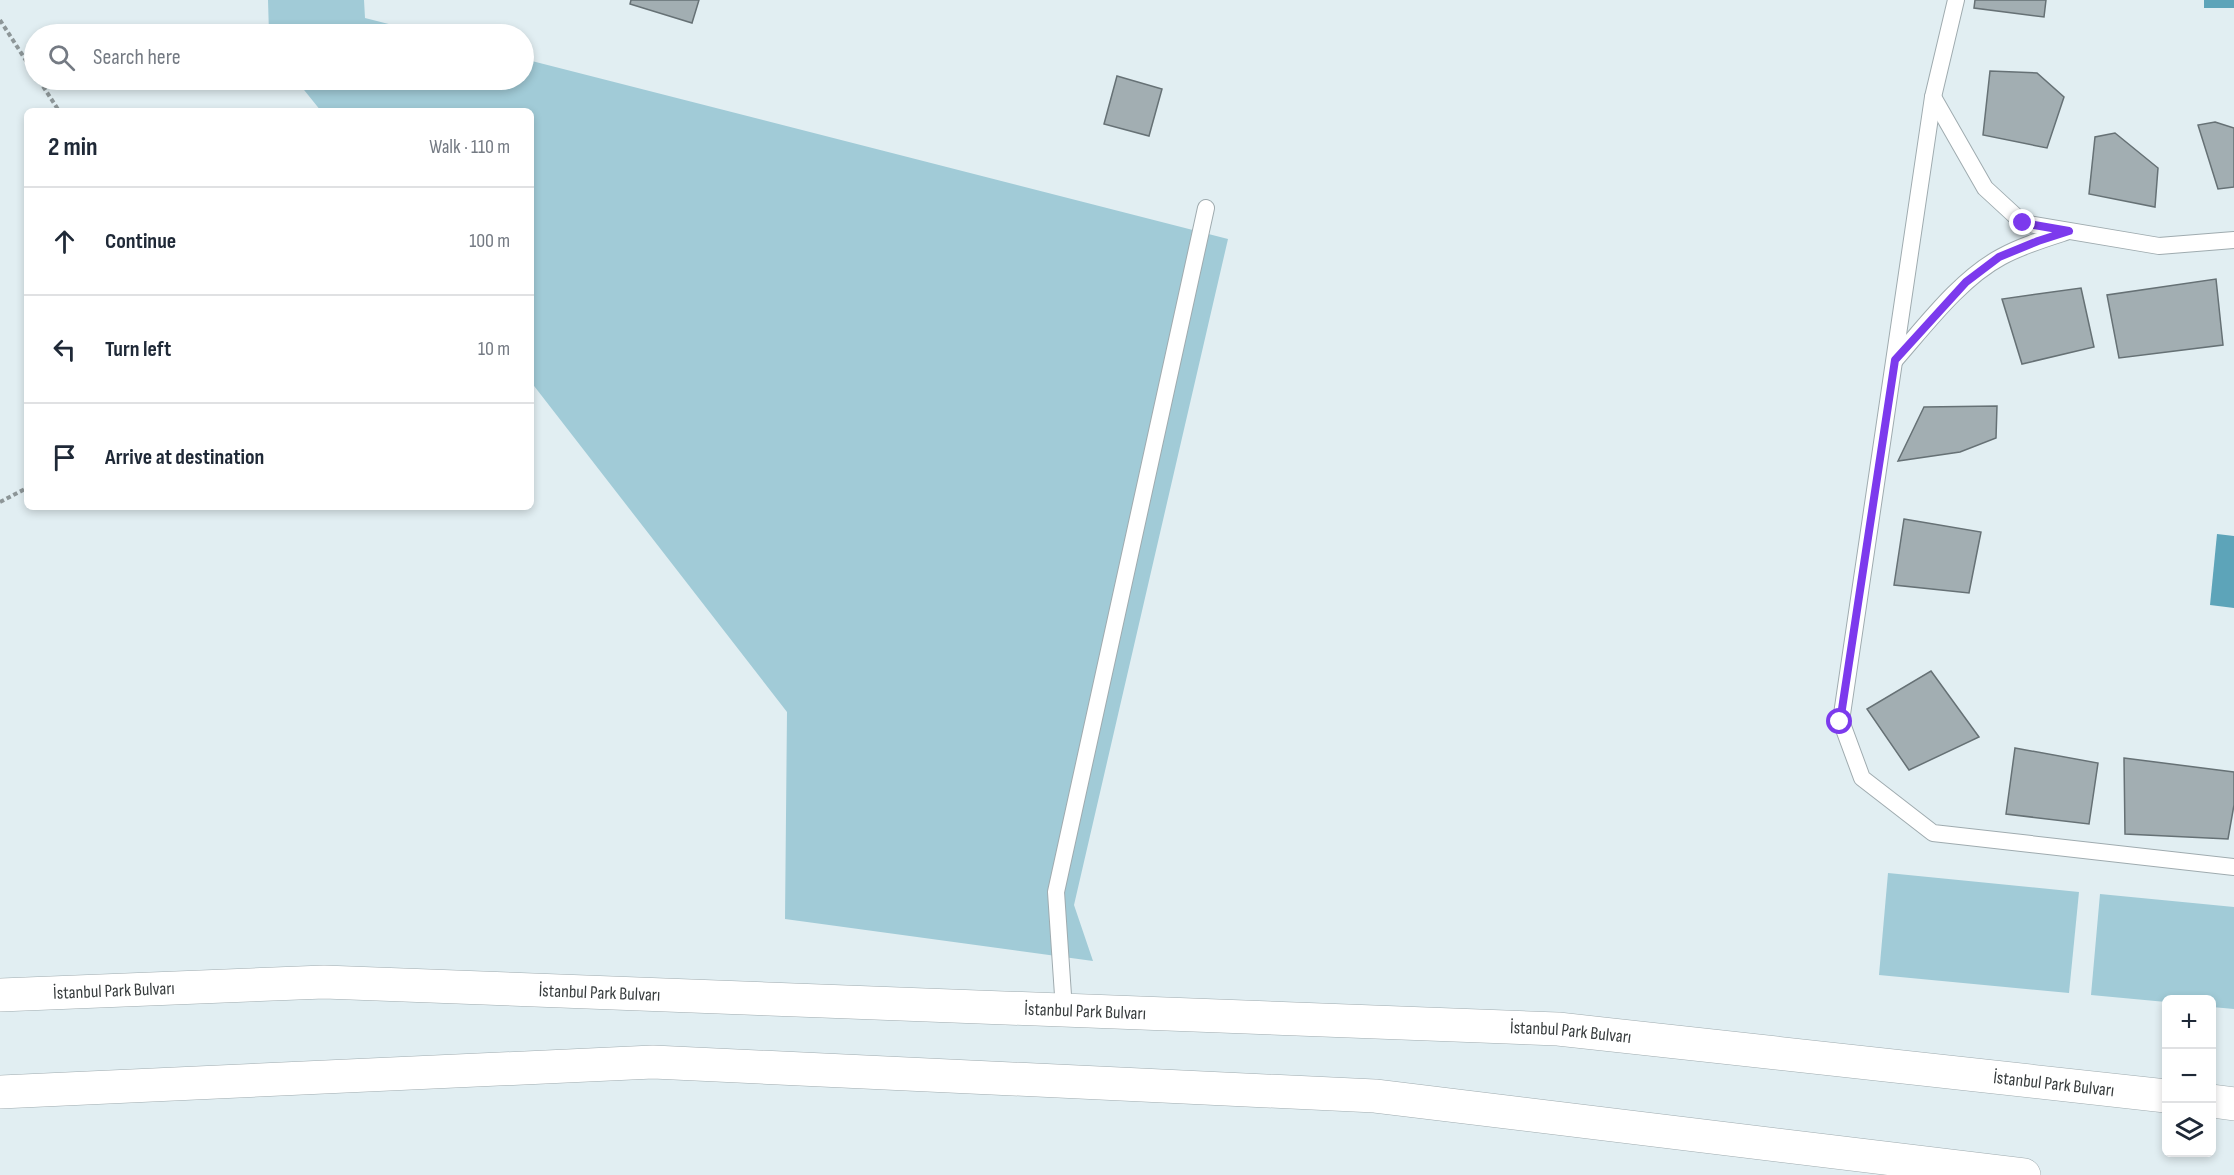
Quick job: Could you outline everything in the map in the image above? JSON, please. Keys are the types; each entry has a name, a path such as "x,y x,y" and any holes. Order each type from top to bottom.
{"highway":[{"name":"İstanbul Park Bulvarı","path":"0,996 324,982 1558,1029 2162,1096"},
{"path":"0,1092 653,1062 1375,1096 2024,1175"},
{"path":"2216,1102 2234,1104"}],"lane":[{"path":"1956,0 1933,97 1840,722 1862,778 1933,833 2234,867"},
{"path":"1933,97 1985,188 2023,223 2159,246 2234,240"},
{"path":"1064,1010 1056,892 1206,208"},
{"path":"1895,360 1966,282 1999,257 2069,231"}],"path":[{"path":"0,20 24,57"},
{"path":"45,90 57,108"},
{"path":"0,502 24,490"}],"shaded area":[{"path":"268,0 364,0 365,18 389,24 269,24"},
{"path":"2204,0 2234,0 2234,8 2204,8"},
{"path":"534,62 1228,239 1074,905 1093,961 785,919 787,712 534,386 534,108 319,108 304,90 534,90"},
{"path":"2217,534 2234,536 2234,608 2210,605"},
{"path":"1888,873 2079,892 2069,993 1879,975"},
{"path":"2100,894 2234,907 2234,1009 2216,1007 2216,995 2162,995 2162,1002 2091,995"}],"building":[{"path":"631,0 699,0 692,23 630,4"},
{"path":"1975,0 2046,0 2044,17 1974,8"},
{"path":"1990,71 2037,73 2064,97 2047,148 1983,135"},
{"path":"1117,76 1162,89 1149,136 1104,124"},
{"path":"2215,122 2234,128 2234,187 2218,189 2198,125"},
{"path":"2115,133 2158,168 2155,207 2089,194 2095,137"},
{"path":"2216,279 2223,345 2119,358 2107,295"},
{"path":"2081,288 2094,347 2022,364 2002,299"},
{"path":"1997,406 1996,438 1960,452 1898,461 1924,407"},
{"path":"1904,519 1981,532 1969,593 1894,585"},
{"path":"1931,671 1979,737 1909,770 1867,709"},
{"path":"2015,748 2098,763 2089,824 2006,814"},
{"path":"2124,758 2234,772 2234,805 2228,839 2125,834"}],"route":[{"path":"1840,722 1895,360 1966,282 1999,257 2069,231 2023,223"}]}
